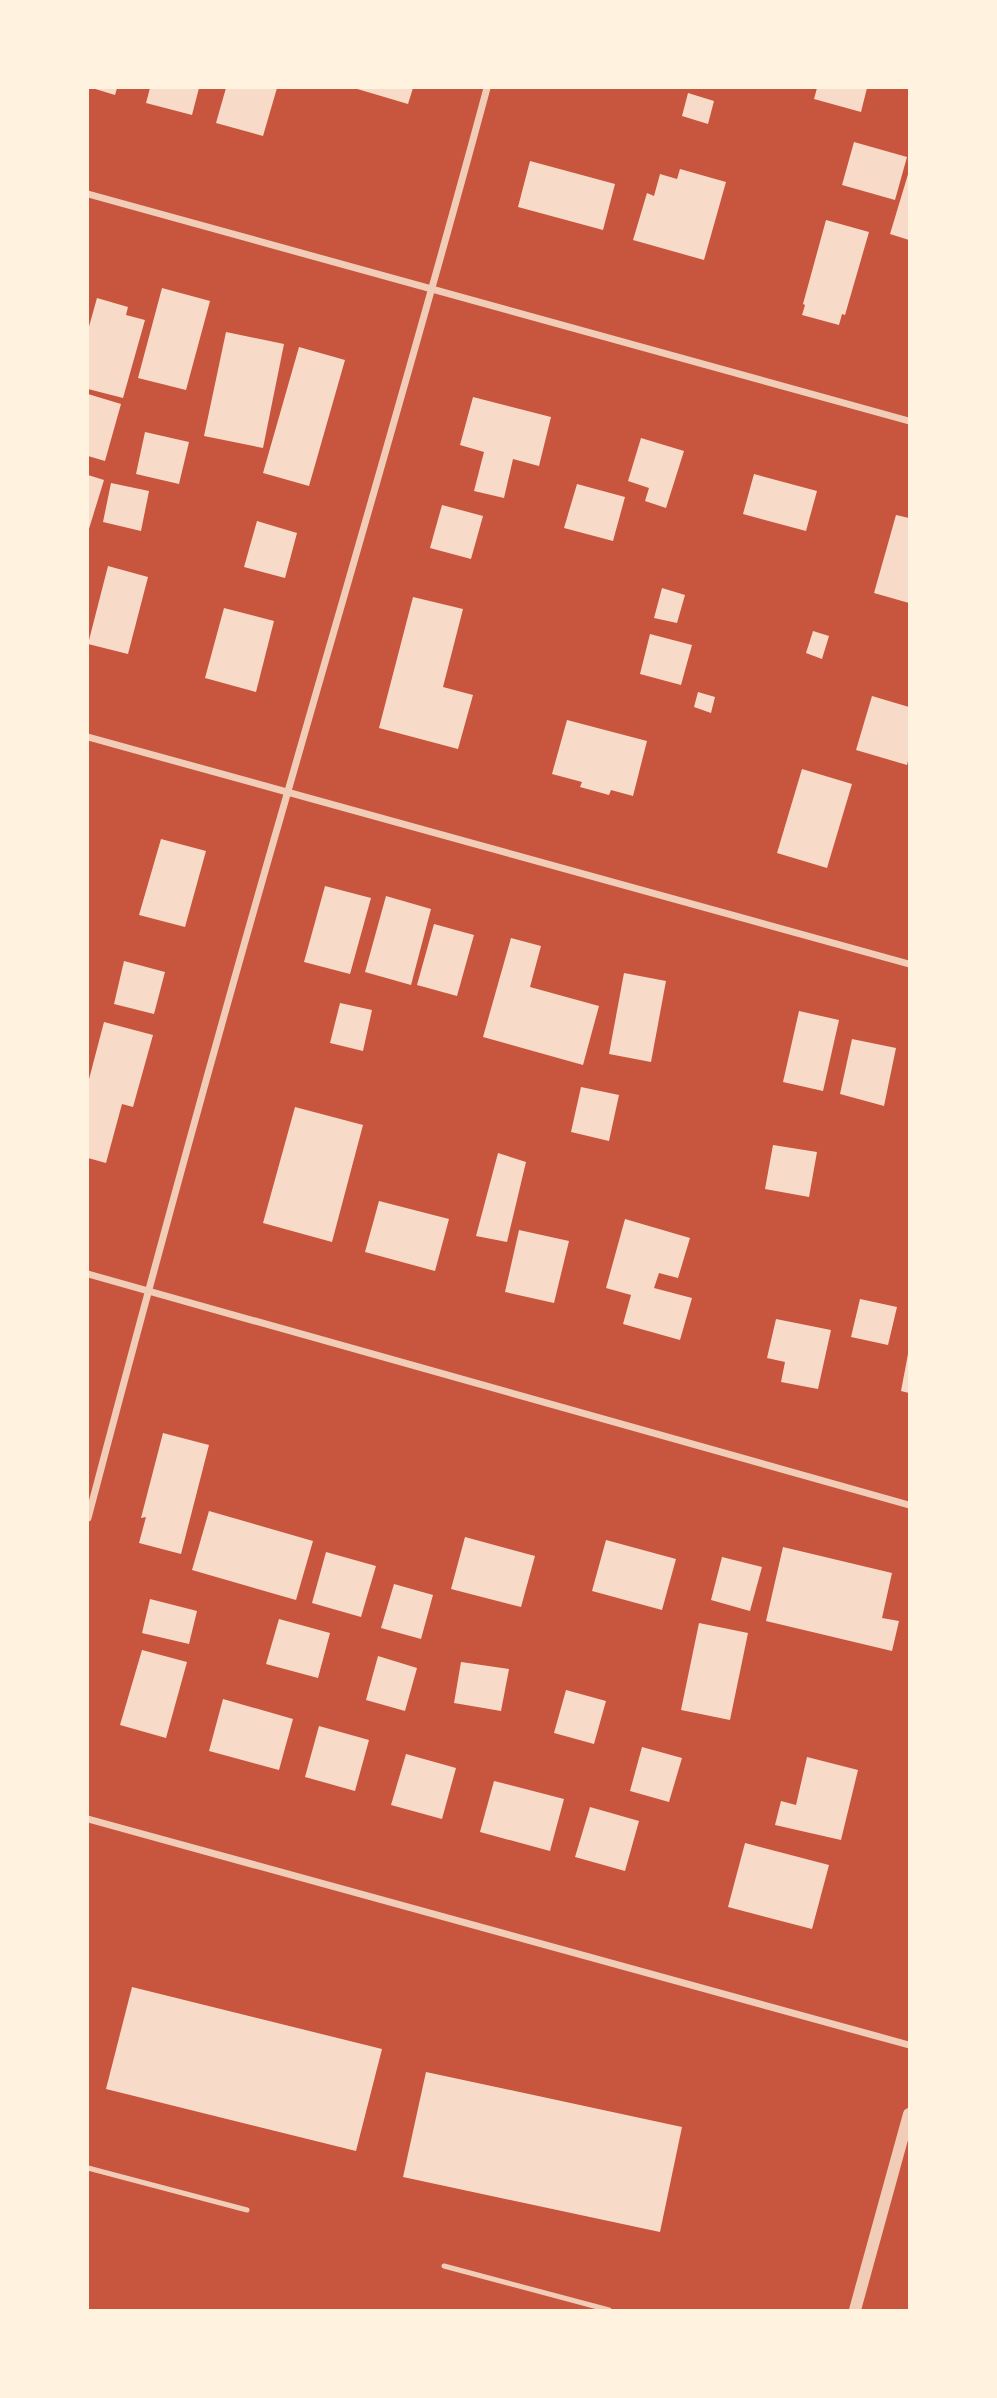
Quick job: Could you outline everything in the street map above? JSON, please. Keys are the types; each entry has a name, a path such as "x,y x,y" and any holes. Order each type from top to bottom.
{"street":[{"path":"88,1518 148,1291 287,793 433,291 487,88"},
{"path":"88,194 909,421"},
{"path":"88,737 909,964"},
{"path":"88,1274 909,1505"},
{"path":"88,1819 909,2045"},
{"path":"855,2311 909,2114"}],"lane":[{"path":"88,2168 247,2210"},
{"path":"444,2266 609,2311"}],"building":[{"path":"92,88 117,88 115,95"},
{"path":"150,88 199,88 192,115 146,103"},
{"path":"226,88 277,88 263,136 216,123"},
{"path":"354,88 413,88 408,104"},
{"path":"817,88 867,88 861,112 814,99"},
{"path":"688,93 714,101 708,124 682,116"},
{"path":"854,142 907,157 895,200 842,185"},
{"path":"530,161 615,184 603,230 518,207"},
{"path":"680,169 726,182 704,260 633,240 647,193 654,196 660,174 677,179"},
{"path":"909,171 909,240 890,234"},
{"path":"826,220 869,232 845,315 842,314 839,325 802,315"},
{"path":"162,288 210,301 186,390 138,378"},
{"path":"97,298 128,307 126,315 145,320 123,398 88,389 88,330"},
{"path":"226,332 284,344 263,448 204,436"},
{"path":"299,347 345,360 309,486 263,473"},
{"path":"88,394 121,404 105,461 88,456"},
{"path":"473,397 551,417 539,466 513,459 504,498 474,491 484,452 460,445"},
{"path":"145,432 189,442 179,484 136,474"},
{"path":"641,438 684,451 666,508 645,501 649,488 628,481"},
{"path":"754,474 817,491 806,531 743,514"},
{"path":"88,475 104,480 88,532"},
{"path":"111,483 149,491 141,531 103,522"},
{"path":"577,484 625,497 613,541 564,528"},
{"path":"442,505 483,516 471,559 430,548"},
{"path":"896,515 909,518 909,603 874,593"},
{"path":"257,521 297,533 285,578 244,567"},
{"path":"108,566 148,577 128,654 88,644"},
{"path":"662,588 685,595 677,623 654,618"},
{"path":"413,597 463,609 443,687 473,695 458,749 379,728"},
{"path":"224,608 274,621 256,692 205,678"},
{"path":"813,631 829,636 822,659 806,653"},
{"path":"650,634 692,645 681,685 640,674"},
{"path":"698,692 715,697 711,713 694,707"},
{"path":"872,696 909,707 907,765 856,750"},
{"path":"567,720 647,741 633,796 611,790 609,795 580,787 582,782 552,774"},
{"path":"802,769 852,784 827,868 777,853"},
{"path":"161,839 206,851 185,927 139,915"},
{"path":"325,886 371,898 350,974 304,962"},
{"path":"386,896 431,909 411,985 365,972"},
{"path":"434,924 474,935 457,996 417,985"},
{"path":"511,938 541,946 530,987 599,1006 583,1065 483,1037"},
{"path":"124,961 165,972 154,1014 114,1004"},
{"path":"624,973 666,981 651,1062 609,1054"},
{"path":"340,1003 372,1010 363,1051 330,1043"},
{"path":"799,1011 839,1020 823,1091 783,1082"},
{"path":"104,1022 153,1035 133,1107 122,1104 106,1163 88,1158 88,1083"},
{"path":"852,1039 896,1048 884,1106 840,1094"},
{"path":"581,1087 619,1095 609,1141 571,1132"},
{"path":"295,1107 363,1125 332,1242 263,1223"},
{"path":"773,1145 817,1152 809,1197 765,1189"},
{"path":"498,1153 526,1162 507,1242 476,1236"},
{"path":"379,1201 449,1219 435,1271 365,1252"},
{"path":"625,1219 690,1238 678,1278 659,1273 654,1288 692,1298 680,1340 623,1324 631,1295 606,1288"},
{"path":"519,1230 569,1241 554,1303 505,1292"},
{"path":"860,1299 897,1307 888,1345 851,1337"},
{"path":"776,1319 831,1330 818,1389 781,1382 785,1362 767,1358"},
{"path":"909,1354 909,1393 901,1391"},
{"path":"163,1433 209,1445 181,1554 139,1543 146,1517 141,1518"},
{"path":"209,1511 313,1541 296,1600 192,1570"},
{"path":"465,1537 535,1556 521,1607 451,1589"},
{"path":"606,1540 676,1559 662,1610 592,1591"},
{"path":"783,1547 892,1573 882,1618 899,1621 892,1651 766,1621"},
{"path":"326,1552 376,1566 361,1617 312,1603"},
{"path":"722,1557 762,1567 750,1611 711,1600"},
{"path":"394,1584 433,1595 421,1639 381,1628"},
{"path":"150,1599 197,1611 189,1644 142,1633"},
{"path":"279,1619 330,1633 318,1678 266,1664"},
{"path":"699,1623 748,1633 730,1720 681,1710"},
{"path":"142,1650 187,1662 166,1738 120,1725"},
{"path":"378,1656 417,1668 405,1711 366,1700"},
{"path":"461,1662 509,1669 501,1711 454,1703"},
{"path":"566,1690 606,1701 594,1744 554,1733"},
{"path":"223,1699 293,1719 279,1770 209,1751"},
{"path":"319,1726 369,1740 355,1791 305,1777"},
{"path":"642,1747 682,1758 669,1802 630,1791"},
{"path":"406,1754 456,1768 442,1819 391,1805"},
{"path":"807,1757 858,1770 841,1840 775,1825 781,1801 796,1805"},
{"path":"494,1781 564,1799 550,1851 480,1832"},
{"path":"590,1807 639,1821 625,1871 575,1857"},
{"path":"745,1843 829,1865 812,1929 728,1907"},
{"path":"132,1987 382,2049 356,2151 106,2089"},
{"path":"426,2072 682,2127 660,2232 403,2177"}]}
